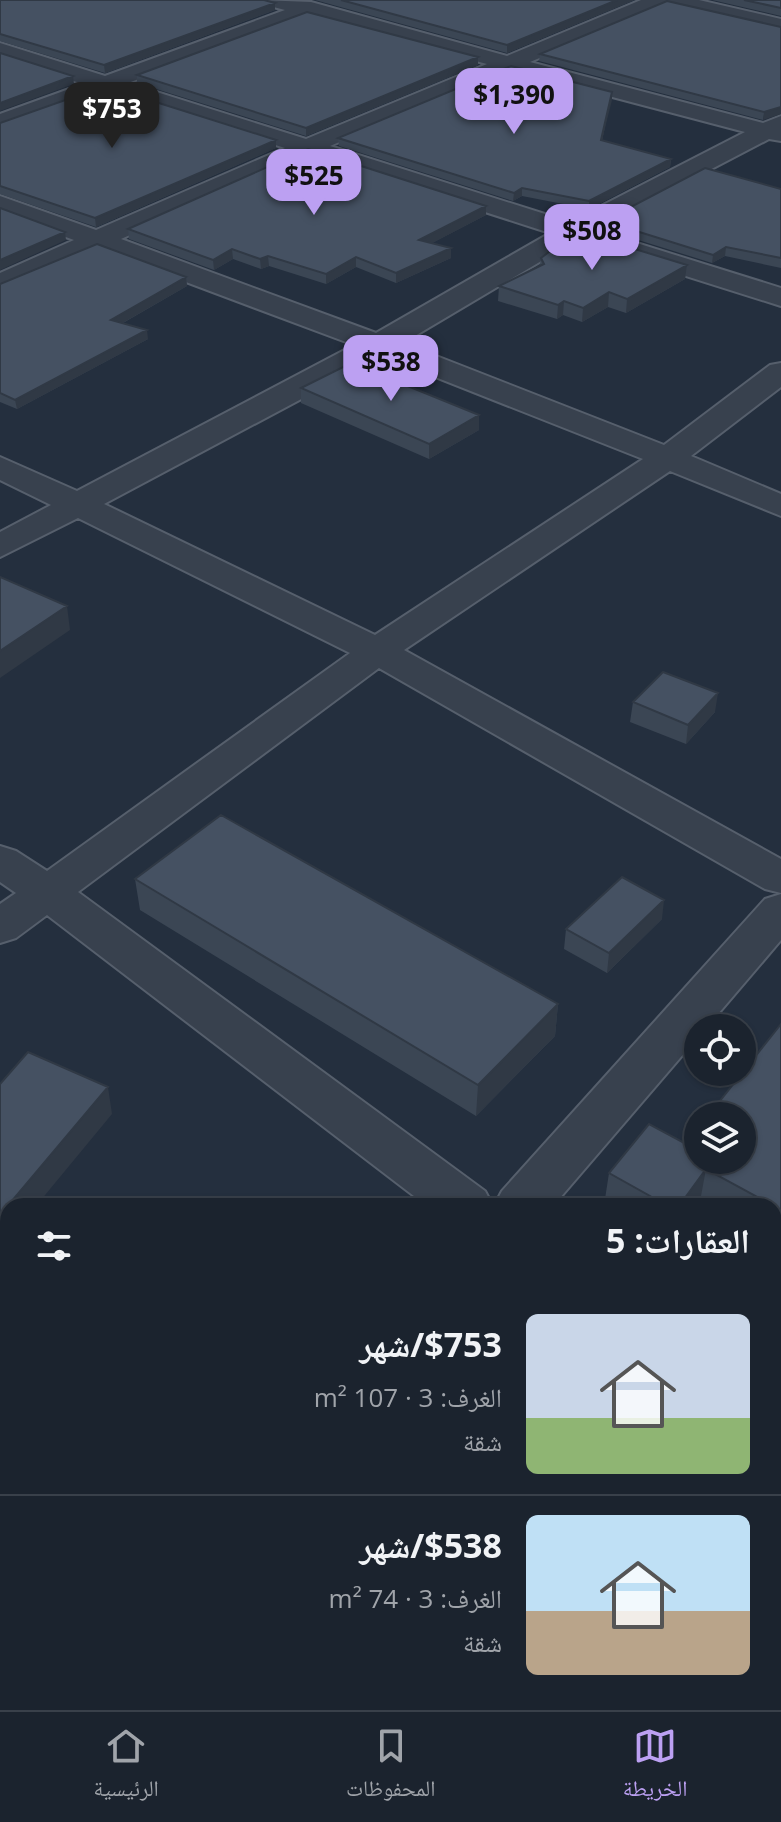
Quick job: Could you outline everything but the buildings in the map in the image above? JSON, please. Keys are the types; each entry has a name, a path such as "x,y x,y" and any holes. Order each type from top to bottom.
{"street":[{"path":"269,0 776,130"},
{"path":"0,122 332,0"},
{"path":"0,283 307,147 659,0"},
{"path":"672,0 781,25"},
{"path":"0,50 781,297"},
{"path":"0,546 76,502 379,344 574,230 776,130"},
{"path":"0,204 379,344 669,457 781,506"},
{"path":"0,927 50,894 377,651 669,457 781,372"},
{"path":"0,467 377,651 781,878"},
{"path":"0,861 50,894 455,1198"},
{"path":"528,1198 781,910"}]}
